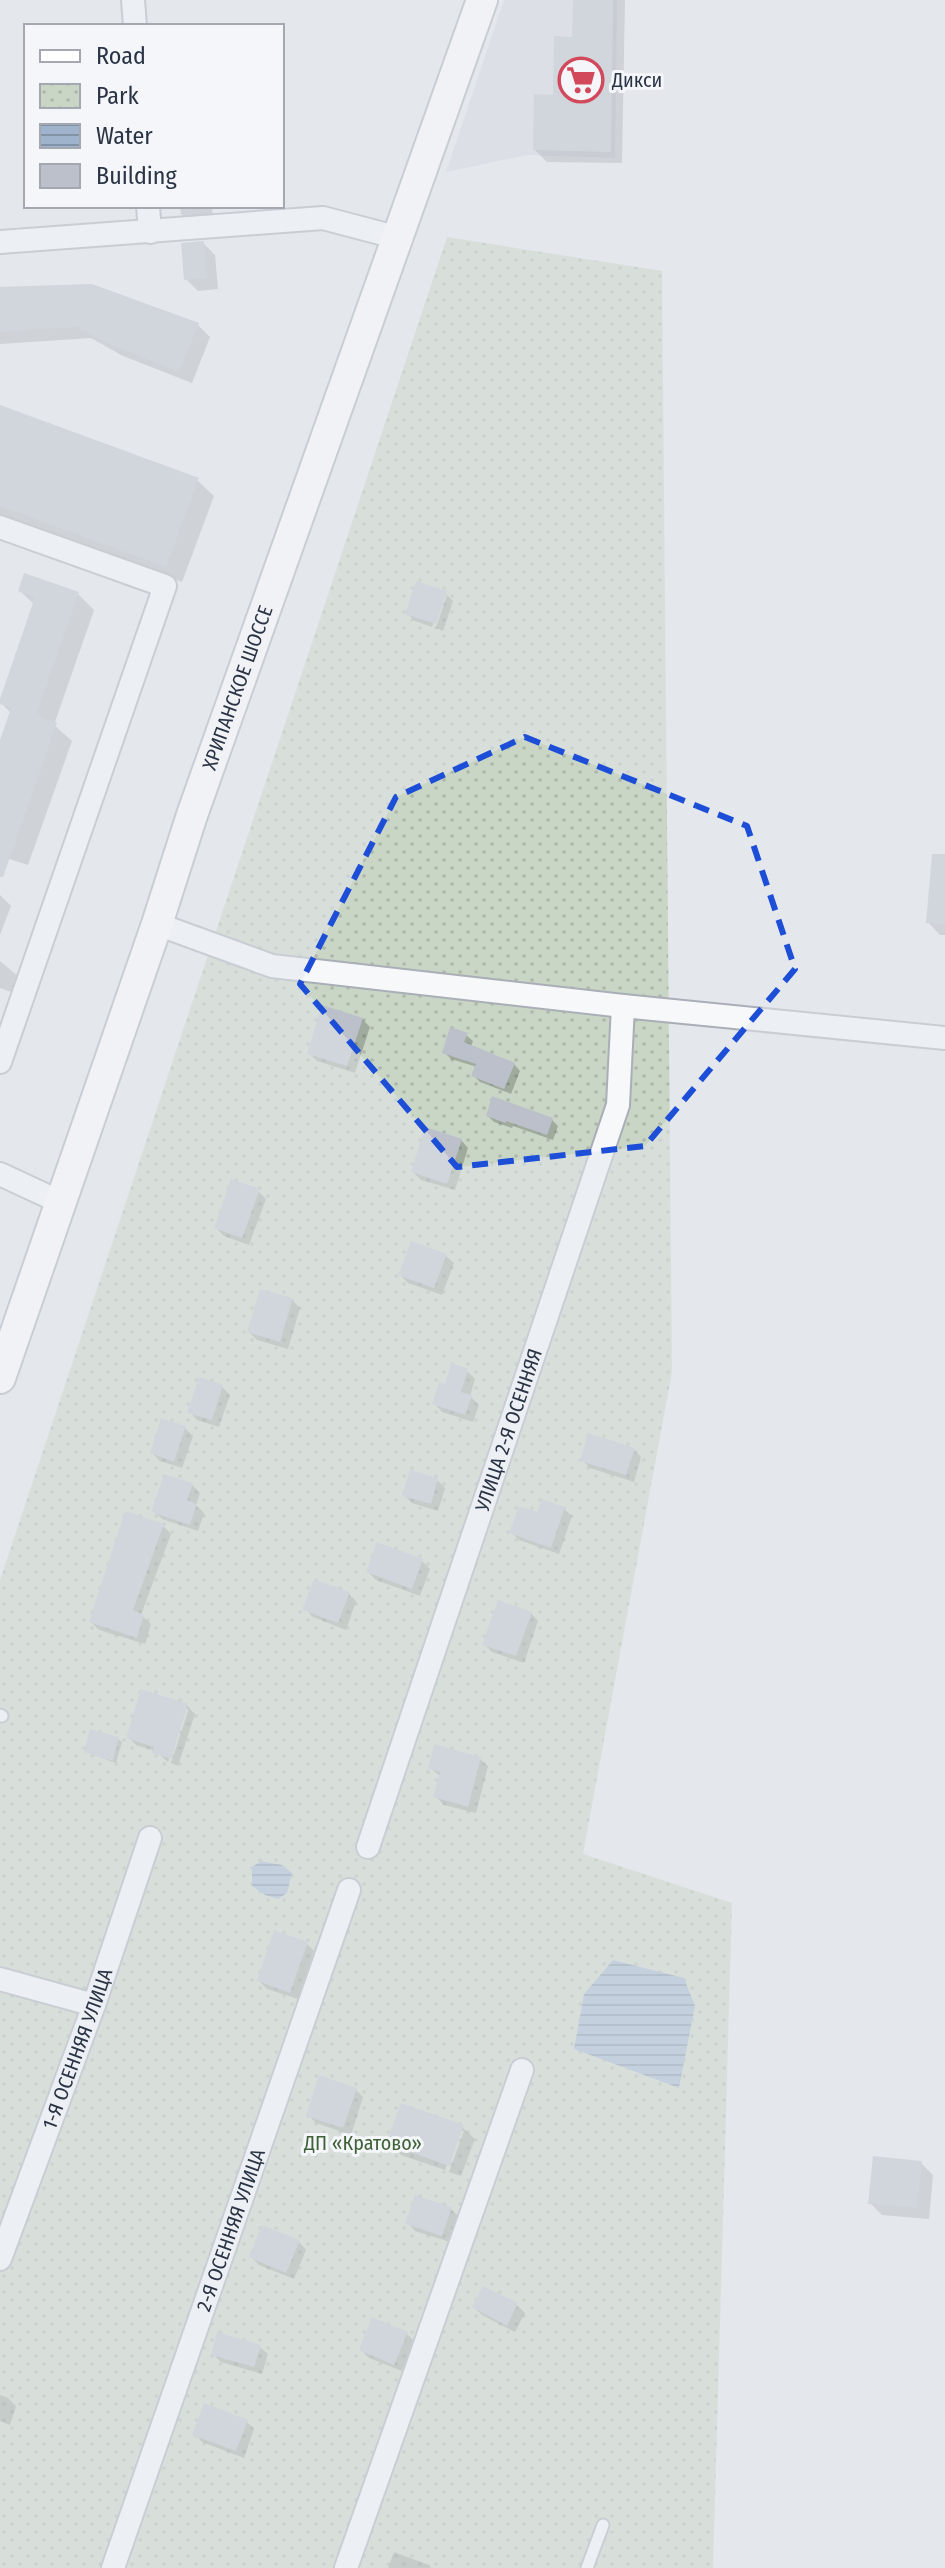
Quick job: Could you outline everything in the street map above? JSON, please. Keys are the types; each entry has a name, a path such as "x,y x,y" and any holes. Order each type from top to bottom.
{"main road":[{"name":"ХРИПАНСКОЕ ШОССЕ","path":"0,1378 192,815 482,0"}],"street":[{"path":"133,0 135,24"},
{"path":"148,208 150,232"},
{"path":"0,242 323,218 399,238"},
{"path":"0,527 165,586 0,1062"},
{"path":"157,924 272,966 623,1006 945,1038"},
{"name":"УЛИЦА 2-Я ОСЕННЯЯ","path":"368,1847 618,1105 623,1006"},
{"path":"0,1174 60,1202"},
{"name":"1-Я ОСЕННЯЯ УЛИЦА","path":"0,2259 94,2005 150,1838"},
{"name":"2-Я ОСЕННЯЯ УЛИЦА","path":"113,2568 349,1890"},
{"path":"0,1979 94,2005"},
{"path":"346,2568 522,2070"}],"lane":[{"path":"587,2568 603,2525"}],"highlighted area":[{"path":"525,737 747,826 795,969 645,1146 457,1167 300,984 396,797"}],"shaded area":[{"path":"504,0 617,0 615,158 527,155 446,172"}],"green space":[{"name":"ДП «Кратово»","path":"447,237 662,271 672,1372 583,1854 732,1903 713,2568 0,2568 0,1580"}],"water":[{"path":"261,1861 282,1865 292,1873 287,1893 278,1899 252,1886 252,1867"},
{"path":"613,1960 684,1978 695,2006 679,2088 574,2049 584,1994"}],"building":[{"path":"573,0 613,0 611,152 533,150 534,94 553,95 554,36 572,37"},
{"path":"204,241 207,278 184,280 181,243"},
{"path":"92,284 199,323 179,372 109,344 77,327 0,332 0,287"},
{"path":"0,405 199,478 166,567 0,506"},
{"path":"24,573 79,592 36,715 57,723 3,877 0,877 0,740 11,708 0,704 0,699 35,597 18,591"},
{"path":"416,581 447,591 436,624 405,614"},
{"path":"932,854 945,854 945,925 926,923"},
{"path":"322,1005 363,1018 347,1066 307,1054"},
{"path":"450,1027 468,1033 464,1042 515,1063 504,1089 471,1076 476,1064 442,1053"},
{"path":"492,1096 553,1118 547,1135 486,1116"},
{"path":"425,1127 462,1139 447,1184 411,1172"},
{"path":"231,1179 260,1189 242,1238 214,1228"},
{"path":"411,1241 447,1254 434,1288 398,1275"},
{"path":"260,1289 293,1298 280,1342 247,1332"},
{"path":"451,1363 468,1369 461,1392 472,1395 465,1415 432,1404 439,1382 445,1384"},
{"path":"199,1377 223,1385 212,1420 187,1413"},
{"path":"161,1418 186,1426 174,1462 150,1453"},
{"path":"588,1433 635,1448 626,1475 580,1461"},
{"path":"410,1470 438,1478 431,1504 402,1496"},
{"path":"164,1474 193,1483 187,1500 197,1504 190,1525 151,1512"},
{"path":"542,1499 565,1507 551,1548 509,1533 519,1506 537,1512"},
{"path":"125,1511 164,1524 133,1610 144,1615 137,1638 89,1622"},
{"path":"377,1542 423,1559 412,1589 366,1572"},
{"path":"314,1579 350,1592 338,1623 302,1610"},
{"path":"498,1600 532,1612 516,1656 482,1645"},
{"path":"141,1689 188,1704 171,1759 152,1753 154,1747 126,1738"},
{"path":"90,1729 119,1737 113,1761 84,1752"},
{"path":"434,1744 481,1757 468,1807 433,1797 440,1772 428,1769"},
{"path":"274,1930 308,1942 290,1993 257,1981"},
{"path":"319,2075 357,2088 343,2128 306,2116"},
{"path":"401,2103 464,2125 449,2166 386,2143"},
{"path":"873,2156 922,2161 917,2208 868,2204"},
{"path":"415,2195 452,2207 442,2236 405,2224"},
{"path":"262,2225 300,2240 286,2273 249,2257"},
{"path":"483,2286 518,2303 507,2326 472,2307"},
{"path":"372,2317 408,2332 394,2365 359,2350"},
{"path":"217,2332 261,2345 254,2367 211,2355"},
{"path":"204,2403 248,2420 236,2451 192,2435"}],"place":[{"name":"Дикси","path":"581,80"}]}
